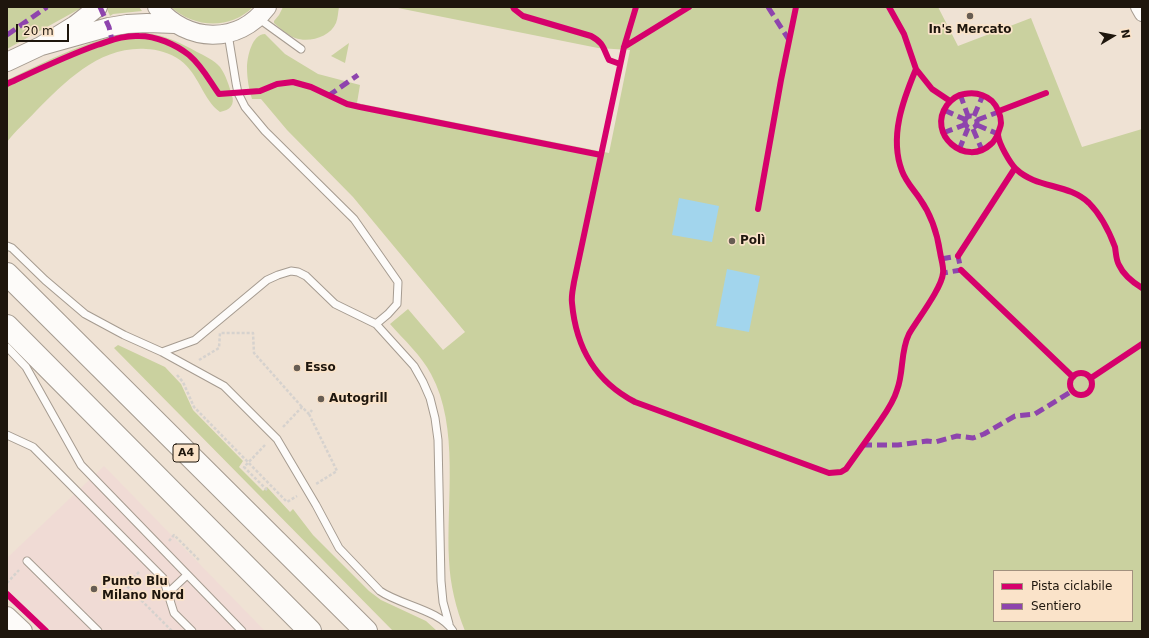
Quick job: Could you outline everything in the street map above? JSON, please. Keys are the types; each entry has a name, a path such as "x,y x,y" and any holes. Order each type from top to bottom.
{"highway":[{"name":"A4","path":"7,274 366,631"},
{"path":"7,326 310,631"}],"street":[{"path":"7,62 41,46 75,25 98,7"},
{"path":"157,7 175,24 201,34 215,35 228,33 249,24 263,12"},
{"path":"1138,7 1142,14"},
{"path":"41,46 109,27 127,24 175,24"},
{"path":"7,616 23,631"}],"lane":[{"path":"263,12 301,48"},
{"path":"228,33 238,93 245,107 264,132 354,219 398,282 397,304 376,324"},
{"path":"7,246 12,248 85,314 124,335 162,352 224,386 277,439 316,505 339,548 380,591 387,596 422,610 449,624"},
{"path":"162,352 195,340 266,280 291,271 298,272 306,276 335,304 376,324 414,366 430,398 438,440 440,574 443,602 449,624 453,631"},
{"path":"7,347 26,367 82,465 242,631"},
{"path":"7,435 33,447 163,578 174,613 192,631"},
{"path":"27,561 98,631"},
{"path":"168,593 187,575"}],"path":[{"path":"244,467 267,490"},
{"path":"174,535 199,560"},
{"path":"7,582 27,561"}],"shaded area":[{"path":"104,466 265,631 46,631 7,594 7,558"}],"green space":[{"path":"7,7 83,7 7,49"},
{"path":"106,7 139,7 142,11 113,14 110,16"},
{"path":"171,7 253,7 234,20 212,24 190,19"},
{"path":"283,7 339,7 336,23 329,32 318,38 306,40 292,37 274,23"},
{"path":"393,7 938,7 958,46 1031,18 1082,147 1142,129 1142,631 465,631 454,596 449,560 450,465 446,417 440,395 427,367 390,324 408,309 443,350 465,332 353,197 287,130 261,99 252,99 248,84 247,72 249,52 257,38 260,35 265,34 285,54 318,74 360,85 357,103 609,153 630,50 598,48"},
{"path":"137,32 168,38 215,62 226,77 233,99 231,106 227,110 220,112 214,107 192,72 180,60 168,53 146,49 129,50 114,53 99,59 72,77 36,111 7,142 7,80 87,44"},
{"path":"349,43 345,63 331,56"},
{"path":"118,345 165,367 181,384 193,410 243,461 239,467 263,491 267,487 290,512 293,509 313,535 369,591 381,600 426,621 437,631 393,631 114,348"}],"water":[{"path":"679,198 719,206 712,242 672,235"},
{"path":"727,269 760,276 749,332 716,326"}],"marked path":[{"path":"7,35 47,7"},
{"path":"100,7 109,27 112,40"},
{"path":"768,7 789,40"},
{"path":"328,96 358,75"},
{"path":"960,94 968,116"},
{"path":"974,116 983,95"},
{"path":"944,110 964,119"},
{"path":"977,120 1001,111"},
{"path":"973,116 976,117 977,122 976,127 969,128 966,127 965,120 966,117 973,116"},
{"path":"943,133 964,125"},
{"path":"977,125 998,134"},
{"path":"959,150 968,128"},
{"path":"973,129 982,150"},
{"path":"941,259 958,256 961,270 943,273"},
{"path":"862,445 898,445 927,441 935,442 957,436 973,438 984,434 1015,416 1035,414 1072,391"}],"cycle path":[{"path":"513,7 523,16 591,36 601,44 609,60 620,64"},
{"path":"636,7 624,47 572,292 574,319 583,349 590,362 609,384 621,394 635,402 829,473 841,472 846,469 891,405 901,376 906,341 942,279 943,266 936,231 924,205 906,179 898,158 897,132 899,119 906,93 916,69"},
{"path":"624,47 689,7"},
{"path":"758,209 781,80 796,7"},
{"path":"889,7 904,34 916,69 932,89 950,101"},
{"path":"7,84 63,58 97,45 123,37 145,36 165,41 178,47 189,55 202,68 219,94 260,91 277,84 293,82 311,87 347,104 601,155"},
{"path":"998,134 992,143 981,150 971,152 961,150 952,144 945,136 942,127 942,116 947,105 954,98 961,95 968,93 979,94 992,101 997,108 1000,117 1001,126 998,134 1000,143 1016,169 1033,180 1072,192 1089,203 1098,213 1108,229 1115,247 1117,261 1123,272 1142,288"},
{"path":"999,111 1046,93"},
{"path":"958,256 1015,168"},
{"path":"961,270 1073,377"},
{"path":"1091,378 1142,344"},
{"path":"1081,373 1089,376 1092,384 1089,392 1081,395 1073,392 1070,384 1073,376 1081,373"},
{"path":"7,594 46,631"}],"place":[{"name":"In's Mercato","path":"970,16"},
{"name":"Polì","path":"732,241"},
{"name":"Esso","path":"297,368"},
{"name":"Autogrill","path":"321,399"},
{"name":"Punto Blu Milano Nord","path":"94,589"}]}
